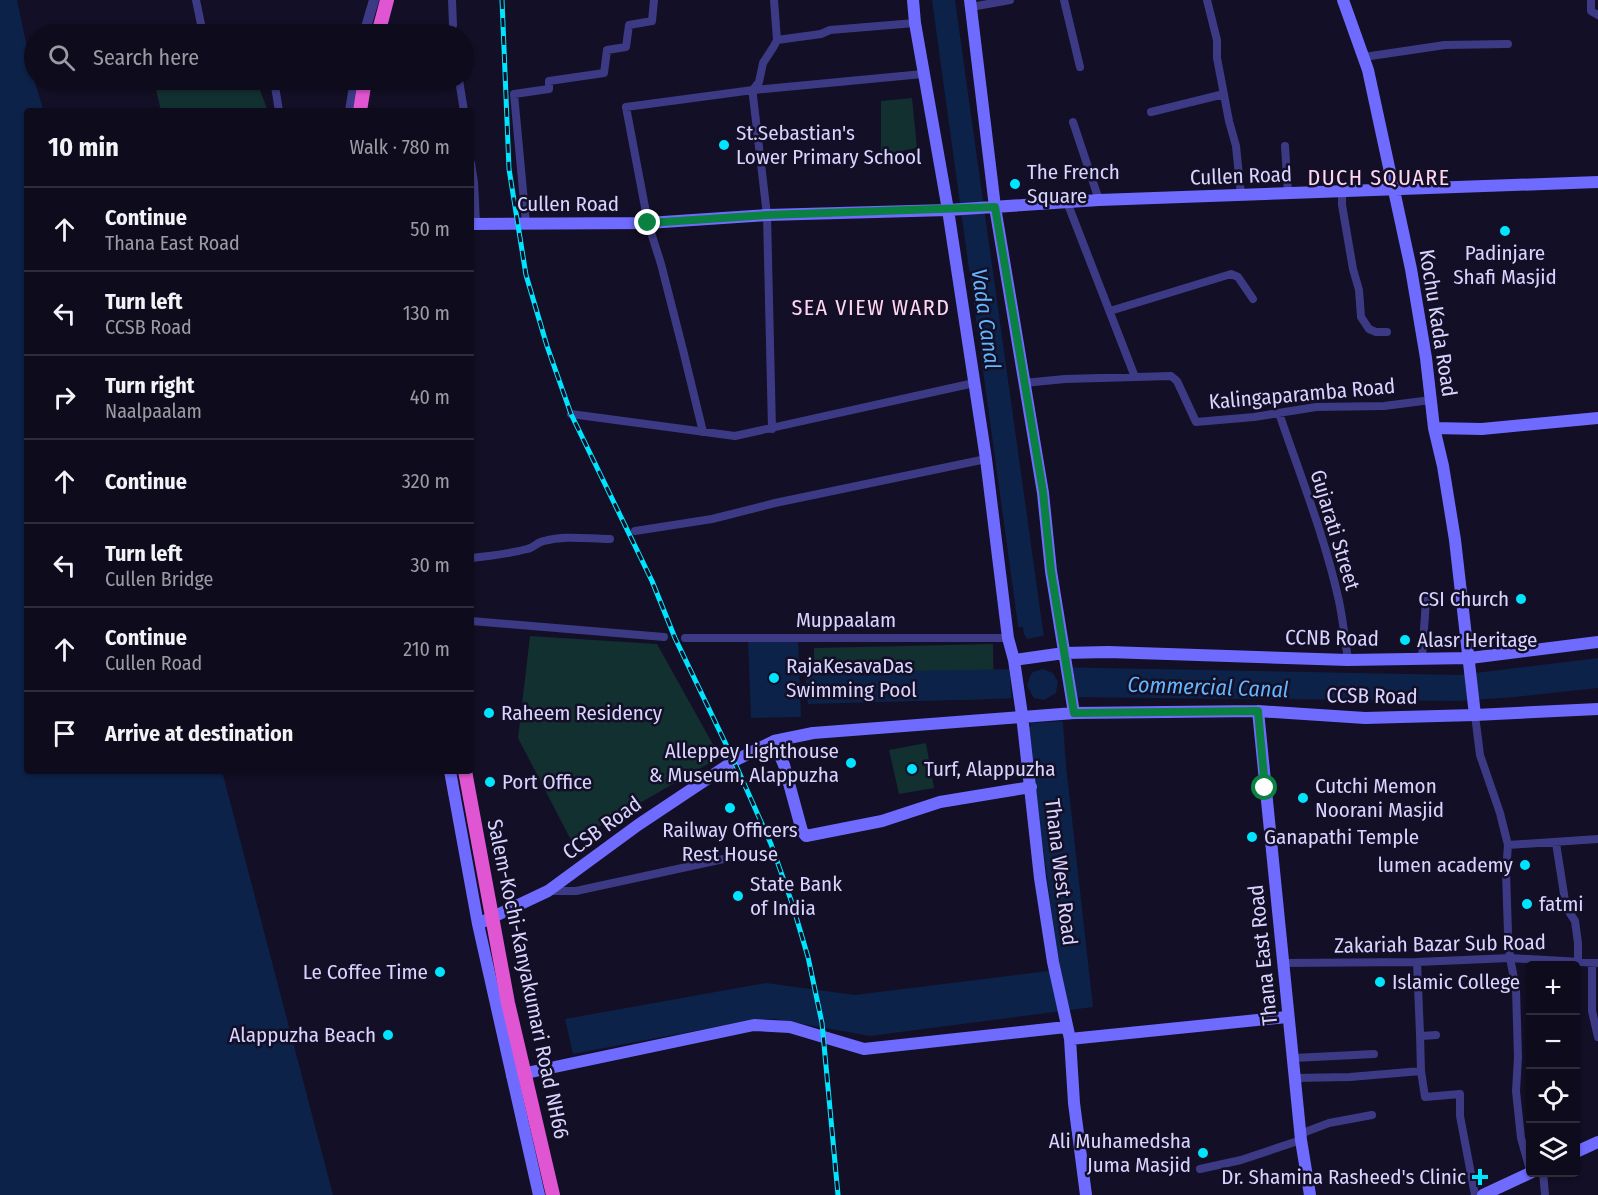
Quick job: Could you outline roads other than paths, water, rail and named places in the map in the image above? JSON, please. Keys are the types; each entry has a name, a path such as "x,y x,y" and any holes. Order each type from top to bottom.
{"highway":[{"path":"379,24 382,1"},
{"path":"360,108 363,90"},
{"name":"Salem-Kochi-Kanyakumari Road NH66","path":"466,774 508,1003 553,1195"}],"main road":[{"name":"Thana West Road","path":"913,0 924,74 951,210 986,459 1008,638 1017,662 1038,861 1053,962 1067,1027"},
{"name":"Kochu Kada Road","path":"1343,0 1364,57 1418,311 1434,428 1443,466 1455,540 1474,709"},
{"path":"971,3 994,207 1043,492 1059,654 1067,670 1072,699 1068,713"},
{"name":"Cullen Road","path":"474,224 648,223 767,215 951,210 1099,200 1598,182"},
{"path":"1434,428 1482,429 1598,418"},
{"name":"CCNB Road","path":"1017,662 1059,654 1108,652 1348,660 1470,658 1598,642"},
{"name":"CCSB Road","path":"478,924 548,891 638,825 734,761 774,741 813,733 1068,713 1258,711 1365,718 1474,709 1598,709"},
{"name":"Thana East Road","path":"1258,711 1287,1017 1294,1058 1300,1137 1310,1195"},
{"path":"774,741 784,765 802,831 806,836 882,821 940,802 1031,787"},
{"path":"451,774 478,924 539,1195"},
{"path":"513,1076 754,1025 790,1027 864,1050 1067,1027 1287,1017"},
{"path":"1067,1027 1086,1195"},
{"path":"1580,1150 1598,1142"},
{"path":"1483,1195 1526,1174"}],"street":[{"path":"196,0 201,24"},
{"path":"452,0 453,24"},
{"path":"526,223 514,94 549,89 549,81 604,73 607,50 626,47 629,25 652,21 654,0"},
{"path":"772,429 767,215 753,90 759,82 763,63 775,43 774,0"},
{"path":"971,3 1010,0"},
{"path":"1064,0 1080,67"},
{"path":"1207,0 1236,146 1241,195"},
{"path":"1591,0 1591,11 1598,15"},
{"path":"369,24 382,1"},
{"path":"775,43 821,34 830,30 915,23"},
{"path":"1364,57 1445,45 1508,44"},
{"path":"703,432 684,350 648,223 626,107 753,90 924,74"},
{"path":"275,90 278,108"},
{"path":"350,108 353,90"},
{"path":"461,90 464,108"},
{"path":"1151,112 1224,94"},
{"path":"1073,122 1099,200"},
{"path":"1285,146 1288,193"},
{"path":"1342,192 1342,205 1353,269 1359,290 1361,317 1369,329 1376,332 1387,332"},
{"path":"1067,202 1135,377"},
{"path":"1110,311 1231,274 1238,277 1253,299"},
{"name":"Kalingaparamba Road","path":"1024,383 1065,379 1171,376 1175,378 1196,422 1222,421 1316,407 1384,406 1431,400"},
{"path":"571,414 735,436 974,384"},
{"name":"Gujarati Street","path":"1279,413 1314,513 1331,572 1339,601 1348,660"},
{"path":"635,531 712,519 775,503 986,459"},
{"path":"474,558 531,549 541,541 574,536 588,539 610,539"},
{"path":"1422,657 1426,601"},
{"path":"474,621 664,637"},
{"name":"Muppaalam","path":"685,638 1008,638"},
{"path":"1474,709 1480,755 1508,844 1506,872 1510,958 1516,989 1518,1057 1516,1091 1521,1138 1526,1154"},
{"path":"1508,844 1598,839"},
{"path":"1556,843 1566,907 1575,921 1578,961"},
{"path":"548,891 576,891 742,855"},
{"name":"Zakariah Bazar Sub Road","path":"1282,963 1417,962 1510,958 1561,961"},
{"path":"1417,962 1421,1071 1425,1097 1460,1094 1460,1116 1475,1195"},
{"name":"Zakariah Bazar Sub Road","path":"1580,962 1595,963"},
{"path":"1595,963 1592,1011 1598,1037"},
{"path":"1420,1034 1422,1036 1436,1035"},
{"path":"1294,1058 1374,1054"},
{"path":"1295,1078 1350,1077 1421,1071"},
{"path":"1200,1169 1241,1160 1329,1123 1372,1115"},
{"path":"1543,1177 1545,1195"}],"water":[{"path":"0,0 17,0 24,33 24,90 37,90 43,108 24,108 24,774 223,774 333,1195 0,1195"},
{"path":"932,0 955,0 1046,652 1050,667 1459,675 1598,658 1598,688 1458,701 1061,697 1066,765 1093,1007 870,1036 775,1019 757,1019 573,1054 565,1019 766,983 855,995 1048,971 1059,965 1023,698 808,704 805,673 1024,669"},
{"name":"RajaKesavaDas Swimming Pool","path":"798,637 801,717 751,718 748,639"}],"railway":[{"path":"502,0 509,169 526,275 547,346 571,414 652,581 675,638 734,761 771,844 792,903 808,957 822,1023 838,1195"}],"place":[{"name":"St.Sebastian's Lower Primary School","path":"724,145"},
{"name":"The French Square","path":"1015,184"},
{"name":"Padinjare Shafi Masjid","path":"1505,231"},
{"name":"CSI Church","path":"1521,599"},
{"name":"Alasr Heritage","path":"1405,640"},
{"name":"RajaKesavaDas Swimming Pool","path":"774,678"},
{"name":"Raheem Residency","path":"489,713"},
{"name":"Alleppey Lighthouse & Museum, Alappuzha","path":"851,763"},
{"name":"Turf, Alappuzha","path":"912,769"},
{"name":"Port Office","path":"490,782"},
{"name":"Cutchi Memon Noorani Masjid","path":"1303,798"},
{"name":"Railway Officers Rest House","path":"730,808"},
{"name":"Ganapathi Temple","path":"1252,837"},
{"name":"lumen academy","path":"1525,865"},
{"name":"State Bank of India","path":"738,896"},
{"name":"fatmi","path":"1527,904"},
{"name":"Le Coffee Time","path":"440,972"},
{"name":"Islamic College","path":"1380,982"},
{"name":"Alappuzha Beach","path":"388,1035"},
{"name":"Ali Muhamedsha Juma Masjid","path":"1203,1153"},
{"name":"Dr. Shamina Rasheed's Clinic","path":"1480,1177"}],"district":[{"name":"DUCH SQUARE","path":"1379,177"},
{"name":"SEA VIEW WARD","path":"871,307"}],"water label":[{"name":"Vada Canal","path":"986,319"},
{"name":"Commercial Canal","path":"1208,687"}]}
